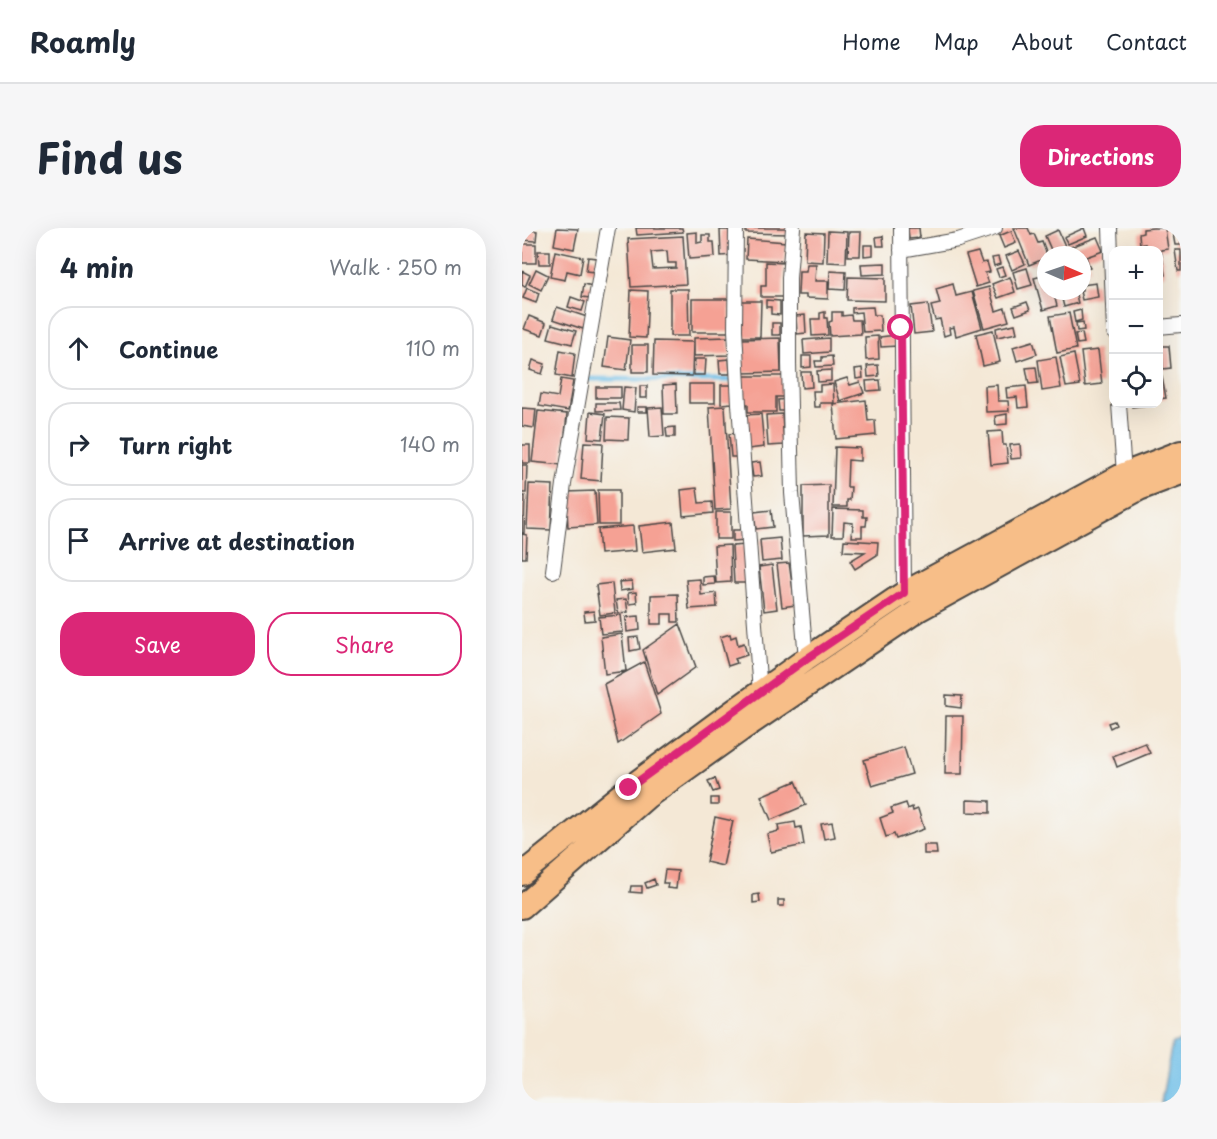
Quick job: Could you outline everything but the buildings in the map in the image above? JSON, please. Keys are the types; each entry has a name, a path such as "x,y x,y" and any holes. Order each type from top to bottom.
{"main road":[{"path":"522,874 629,788 721,720 904,593 1124,474 1181,452"},
{"path":"522,907 647,797 741,730 911,615 1138,489 1181,473"}],"street":[{"path":"553,571 564,484 608,228"},
{"path":"736,228 735,330 738,396 760,693"},
{"path":"793,228 789,278 792,493 806,659"},
{"path":"901,228 904,593"},
{"path":"901,250 958,240 995,228"},
{"path":"1110,228 1112,300"},
{"path":"1163,327 1181,325"},
{"path":"1119,408 1124,474"}],"water":[{"path":"1181,1041 1181,1103 1161,1103 1172,1043"}],"waterway":[{"path":"583,379 736,380"}],"route":[{"path":"629,788 806,659 904,593 901,328"}]}
